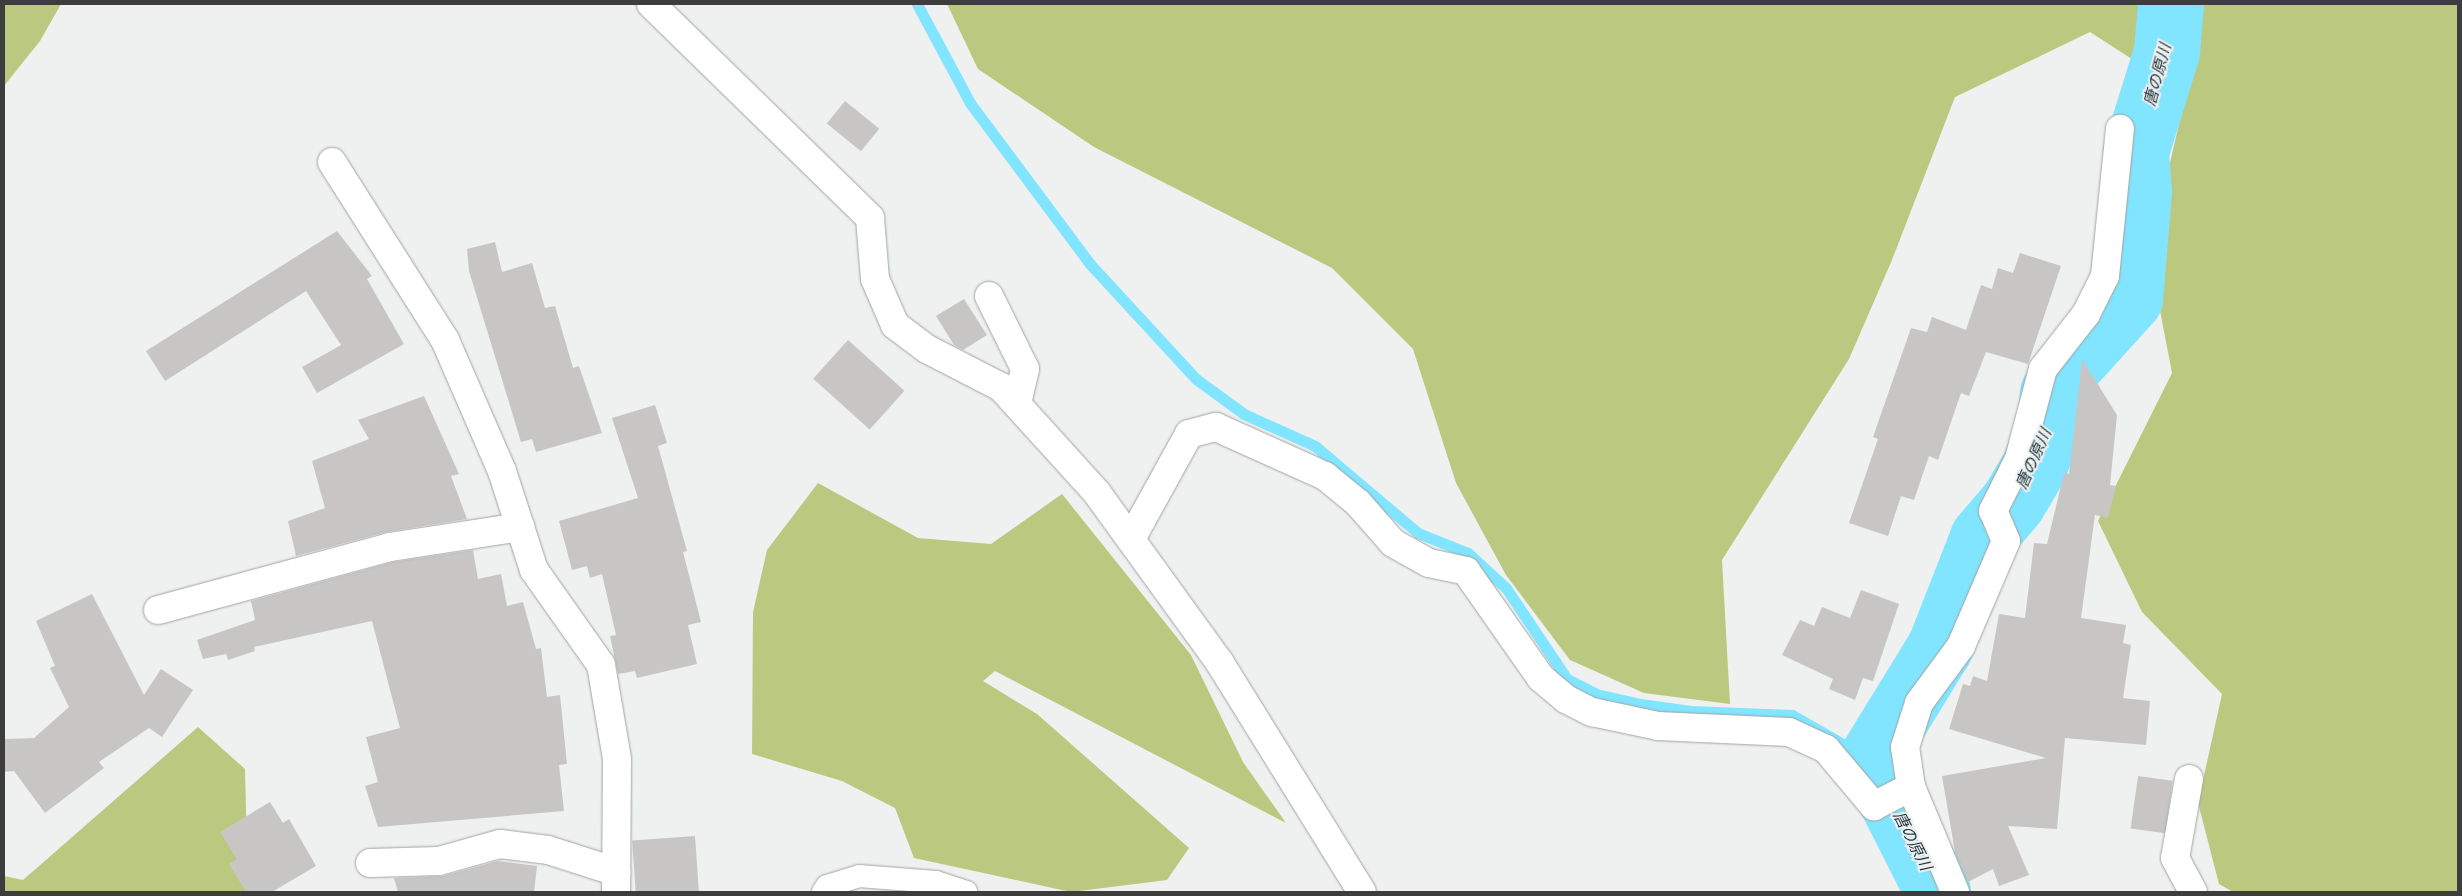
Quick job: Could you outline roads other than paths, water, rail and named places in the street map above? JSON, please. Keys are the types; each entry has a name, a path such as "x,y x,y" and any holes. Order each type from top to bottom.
{"street":[{"path":"651,4 870,218 875,279 895,324 927,349 1001,387 1097,493 1220,663 1362,892"},
{"path":"1955,892 1911,786 1905,747 1919,703 1961,646 2006,541 1993,511 2019,459 2043,369 2086,314 2105,276 2120,129"},
{"path":"332,162 445,340 502,471 534,570 602,664 617,760 616,882 548,850 500,844 439,861 370,863"},
{"path":"989,296 1025,369 1017,404"},
{"path":"1131,539 1189,434 1216,427 1325,476 1358,503 1393,543 1429,562 1466,571 1541,678 1566,699 1592,712 1658,726 1789,732 1826,749 1874,806 1911,786"},
{"path":"158,610 390,547 520,527"},
{"path":"2189,779 2175,858 2193,892"}],"lane":[{"path":"823,892 827,886 859,876 936,882 966,892"}],"waterway":[{"path":"917,4 970,103 1090,264 1196,379 1244,414 1315,446 1418,533 1468,553 1506,588 1567,679 1596,694 1640,704 1691,711 1792,715 1871,760"},
{"name":"唐の原川","path":"1938,892 1871,760 1940,648 1983,538 2013,503 2035,466 2050,424 2053,393 2065,371 2130,299 2139,192 2136,152 2167,52 2171,4"}]}
